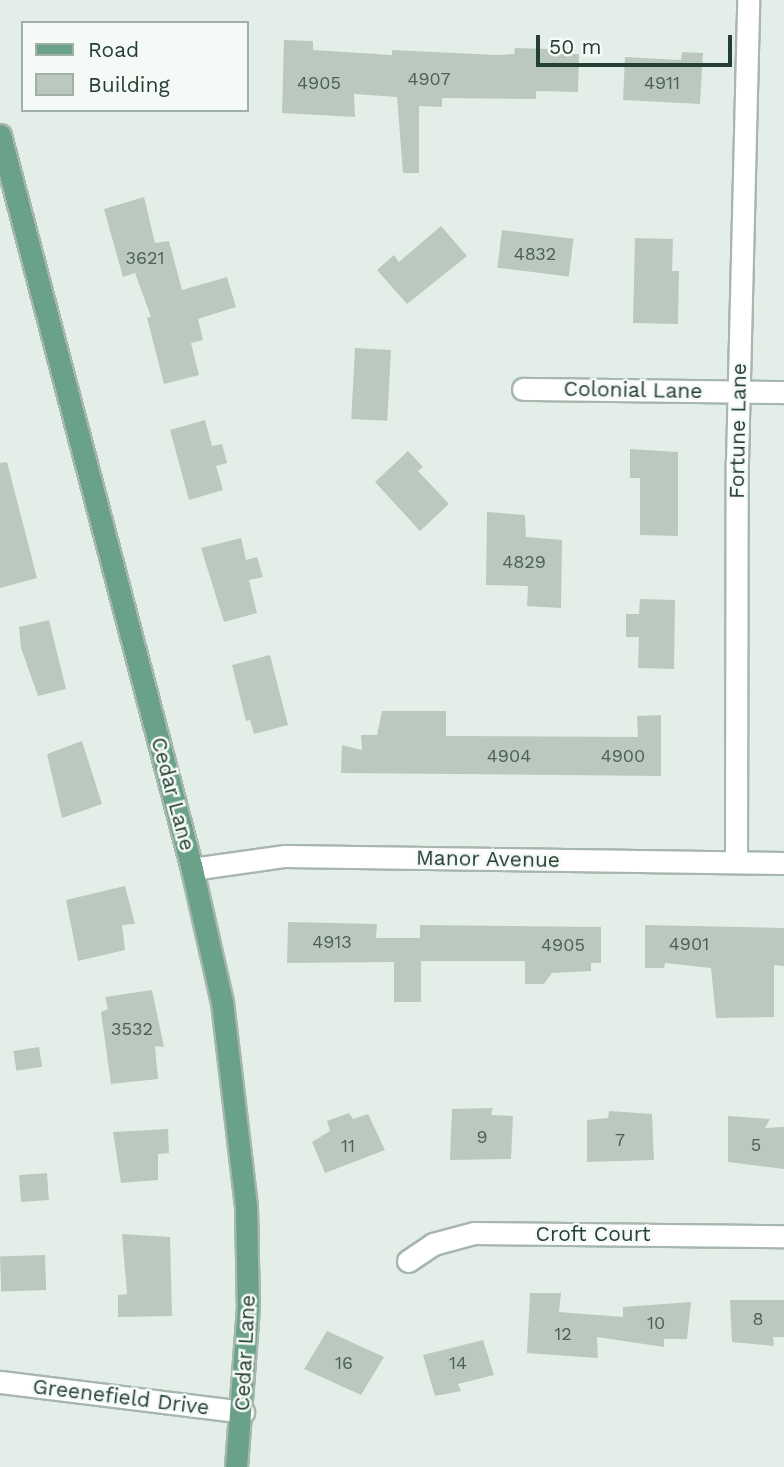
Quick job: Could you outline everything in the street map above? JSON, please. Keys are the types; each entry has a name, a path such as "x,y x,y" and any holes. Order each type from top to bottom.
{"main road":[{"name":"Cedar Lane","path":"0,135 192,869 222,1002 237,1104 248,1294 243,1412 236,1467"}],"street":[{"name":"Fortune Lane","path":"736,862 739,391 748,0"},
{"name":"Colonial Lane","path":"523,389 784,392"},
{"name":"Manor Avenue","path":"192,869 285,856 784,863"},
{"name":"Croft Court","path":"408,1261 433,1244 474,1233 784,1236"},
{"name":"Greenefield Drive","path":"0,1382 243,1412"}],"building":[{"path":"284,40 313,41 313,50 392,55 392,50 514,54 515,48 549,49 549,54 579,54 578,92 536,91 536,99 442,98 442,107 419,106 419,173 403,173 397,97 354,94 355,117 282,113"},
{"path":"682,52 703,53 700,104 623,100 625,57 681,60"},
{"path":"144,197 155,243 169,241 182,290 227,277 236,307 198,319 203,340 191,343 199,375 164,384 147,318 151,317 135,273 123,277 104,209"},
{"path":"441,226 467,256 407,304 377,270 394,255 399,262"},
{"path":"502,230 573,239 569,276 497,268"},
{"path":"635,238 673,239 672,271 679,271 678,324 633,323"},
{"path":"355,348 391,350 387,421 351,419"},
{"path":"205,420 212,446 222,444 227,463 216,466 223,490 189,500 170,430"},
{"path":"630,449 678,452 678,536 640,535 640,478 630,478"},
{"path":"408,451 423,467 418,471 449,504 420,531 375,482"},
{"path":"7,462 37,578 0,588 0,463"},
{"path":"487,512 525,515 526,537 562,540 561,608 527,606 528,586 486,585"},
{"path":"241,538 246,560 257,557 263,577 249,580 257,613 224,622 201,548"},
{"path":"640,599 675,600 674,669 638,668 639,637 626,637 626,614 639,614"},
{"path":"49,620 66,689 38,696 21,648 19,627"},
{"path":"270,655 288,725 254,734 250,720 246,721 232,665"},
{"path":"382,711 446,711 446,736 638,737 637,716 661,715 661,776 341,773 342,745 362,750 361,735 377,735"},
{"path":"82,741 102,804 62,818 47,754"},
{"path":"125,886 135,924 122,925 125,950 78,961 66,900"},
{"path":"288,922 377,924 376,938 420,938 420,925 601,927 601,963 591,963 591,971 552,973 544,984 525,984 525,961 421,961 421,1002 394,1002 394,962 287,963"},
{"path":"645,925 784,928 784,966 774,965 774,1017 716,1018 711,968 665,963 664,968 645,968"},
{"path":"152,990 164,1047 155,1046 158,1079 111,1084 101,1012 108,1009 105,997"},
{"path":"39,1047 42,1067 16,1071 13,1051"},
{"path":"493,1108 491,1115 513,1116 511,1159 450,1160 452,1109"},
{"path":"609,1111 652,1114 654,1160 587,1162 587,1120 608,1118"},
{"path":"349,1113 353,1119 368,1114 385,1150 325,1173 312,1142 330,1131 327,1121"},
{"path":"728,1116 770,1119 765,1128 784,1127 784,1169 728,1162"},
{"path":"168,1129 169,1153 158,1154 158,1180 121,1183 113,1132"},
{"path":"47,1173 49,1200 21,1202 19,1175"},
{"path":"122,1234 170,1237 172,1316 118,1317 118,1295 127,1294"},
{"path":"45,1255 46,1290 1,1292 0,1257"},
{"path":"530,1293 561,1293 559,1312 623,1317 623,1307 691,1302 687,1339 664,1339 664,1347 597,1337 598,1358 527,1353"},
{"path":"730,1300 784,1300 784,1337 773,1337 774,1346 732,1342"},
{"path":"327,1331 384,1357 361,1395 304,1369"},
{"path":"483,1340 494,1375 458,1384 461,1391 435,1396 423,1355"}]}
